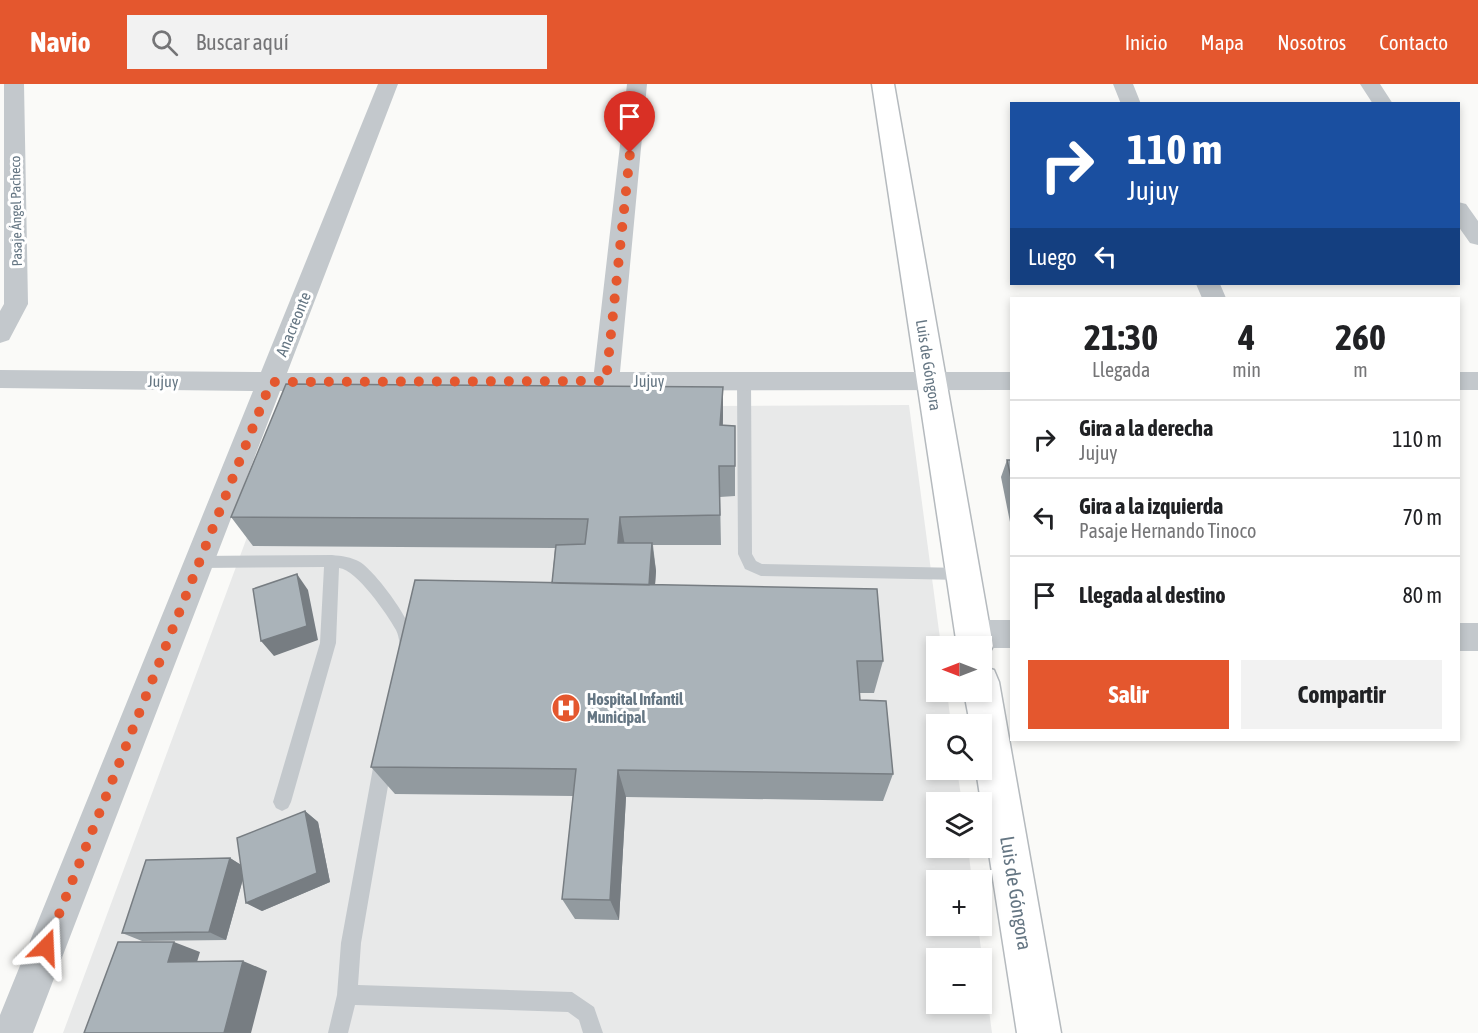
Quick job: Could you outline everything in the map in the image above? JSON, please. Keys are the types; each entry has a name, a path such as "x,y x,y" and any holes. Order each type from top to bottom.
{"main road":[{"name":"Luis de Góngora","path":"883,84 973,636"},
{"name":"Luis de Góngora","path":"984,702 1039,1033"}],"street":[{"name":"Pasaje Ángel Pacheco","path":"0,334 16,304 14,84"},
{"name":"Anacreonte","path":"13,1033 388,84"},
{"path":"606,381 637,84"},
{"path":"1123,84 1130,102"},
{"path":"1370,84 1382,102"},
{"path":"1460,212 1478,238"},
{"name":"Jujuy","path":"0,379 271,382 1010,381"},
{"path":"1460,381 1478,381"},
{"path":"992,637 1010,634"},
{"path":"1460,637 1478,637"}],"lane":[{"path":"744,381 745,554 750,565 761,570 963,574"},
{"path":"282,802 328,644 332,561"},
{"path":"198,562 332,561 357,567 400,623 409,641 404,664"},
{"path":"339,1033 347,995 351,943 387,744"},
{"path":"347,995 572,1002 587,1014 593,1033"}],"shaded area":[{"name":"Hospital Infantil Municipal","path":"909,405 940,636 926,636 926,702 948,702 950,714 926,714 926,780 959,780 960,792 926,792 926,858 969,858 971,870 926,870 926,936 979,936 981,948 926,948 926,1014 990,1014 992,1033 63,1033 295,408"}],"building":[{"path":"286,384 723,387 720,425 735,426 735,466 719,466 720,515 620,517 618,543 652,543 649,585 552,583 556,545 585,544 588,519 231,517"},
{"path":"297,574 307,626 261,641 253,589"},
{"path":"415,580 877,589 883,661 857,661 860,700 886,701 893,774 618,770 610,900 562,899 576,769 371,767"},
{"path":"305,811 317,873 246,903 237,838"},
{"path":"230,858 209,932 122,933 146,860"},
{"path":"118,942 174,942 168,962 243,961 224,1033 84,1033"}],"place":[{"name":"Hospital Infantil Municipal","path":"566,708"}],"route":[{"path":"46,947 271,382 606,381 630,153"}]}
